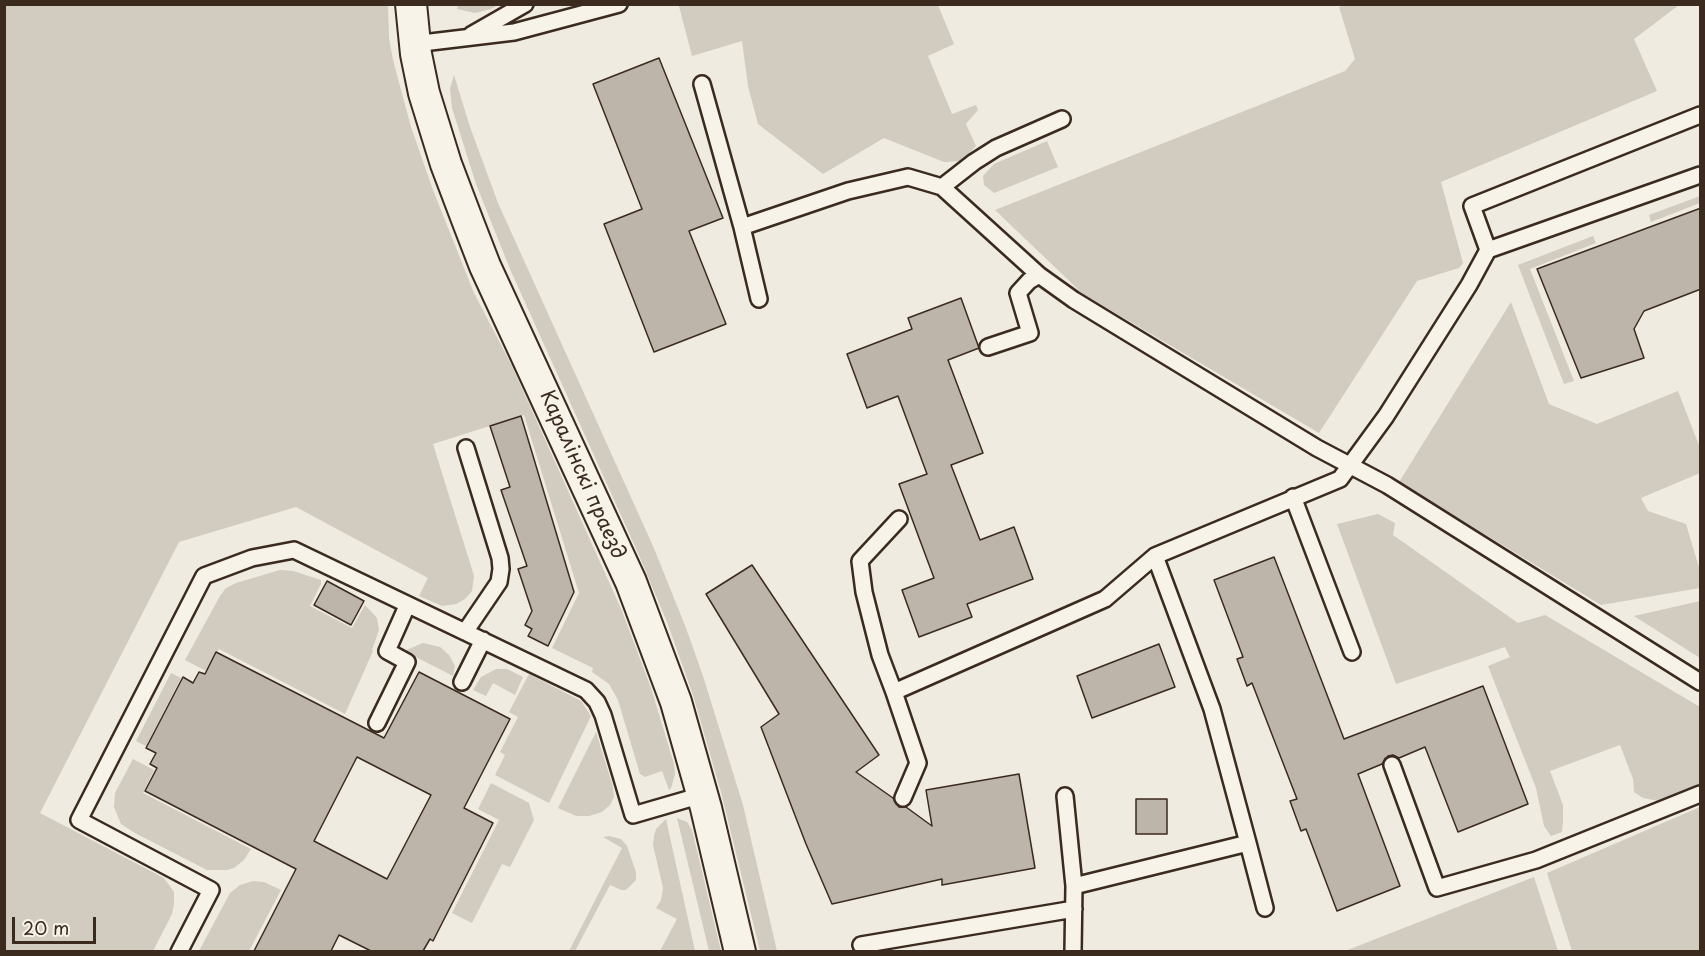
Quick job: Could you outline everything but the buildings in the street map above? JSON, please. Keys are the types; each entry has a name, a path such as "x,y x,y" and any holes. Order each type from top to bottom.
{"street":[{"name":"Каралінскі праезд","path":"411,4 414,44 431,117 468,222 495,286 631,582 676,702 702,795 740,951"}],"lane":[{"path":"465,38 525,4"},
{"path":"414,44 514,32 619,4"},
{"path":"702,84 742,227 759,299"},
{"path":"1488,250 1472,206 1701,115"},
{"path":"942,187 996,148 1062,119"},
{"path":"894,692 1105,599 1155,556 1340,479 1386,416 1469,285 1488,250 1701,175"},
{"path":"742,227 848,192 908,177 942,187 1039,275 1084,306 1317,448 1386,485 1701,682"},
{"path":"987,347 1030,333 1018,293 1029,281 1039,275"},
{"path":"465,632 499,582 501,569 500,558 466,448"},
{"path":"1293,497 1352,652"},
{"path":"900,519 860,561 864,592 877,644 918,763 903,798"},
{"path":"179,951 211,890 79,820 204,576 252,558 294,550 586,690 594,698 603,715 633,815 702,795"},
{"path":"1155,556 1212,709 1265,908"},
{"path":"377,723 407,662 387,651 407,606"},
{"path":"462,682 483,640"},
{"path":"1392,765 1437,888 1536,860 1701,794"},
{"path":"1065,796 1074,886 1073,951"},
{"path":"1074,886 1248,843"},
{"path":"861,945 1074,909"}],"shaded area":[{"path":"458,4 498,5 475,13 457,9"},
{"path":"5,5 388,5 389,38 393,60 411,127 433,190 474,293 512,366 622,611 651,688 674,764 675,774 669,790 662,771 645,777 640,774 618,700 609,684 592,672 593,668 552,648 579,593 524,415 433,444 474,576 472,591 456,604 442,606 419,596 428,578 296,507 179,542 40,813 164,878 174,892 172,914 153,951 5,951"},
{"path":"680,5 938,5 954,44 928,56 952,114 976,105 978,110 966,124 976,146 962,161 944,162 884,138 823,174 758,124 748,86 742,41 692,56"},
{"path":"1344,5 1679,5 1634,39 1657,91 1441,182 1463,263 1459,268 1417,281 1319,433 1083,294 995,210 1345,71 1355,59 1339,7"},
{"path":"454,75 498,203 653,546 686,628 743,805 777,951 760,951 721,792 693,695 667,622 510,269 476,184 452,108 450,89"},
{"path":"1047,141 1058,167 994,193 984,185 983,176 994,164"},
{"path":"1700,196 1700,203 1651,222 1649,215"},
{"path":"1593,236 1596,243 1530,269 1574,381 1564,384 1518,265"},
{"path":"1511,302 1549,404 1597,424 1678,391 1700,448 1700,473 1641,498 1648,511 1686,524 1700,571 1700,588 1601,605 1399,482"},
{"path":"1378,514 1395,523 1393,535 1518,623 1545,615 1700,707 1700,786 1664,802 1643,798 1634,792 1633,779 1620,745 1550,771 1563,805 1562,832 1551,836 1544,826 1536,788 1488,666 1510,657 1505,647 1396,684 1337,524"},
{"path":"280,570 293,571 321,580 310,606 352,628 365,605 377,618 379,630 373,651 345,714 219,649 206,671 185,660 226,588"},
{"path":"1700,601 1700,658 1634,616"},
{"path":"423,643 440,647 449,655 455,666 453,676 404,651"},
{"path":"496,669 507,669 523,677 515,695 493,683 486,696 473,690 481,677"},
{"path":"171,673 181,678 146,746 136,741"},
{"path":"529,674 581,701 591,716 549,803 495,775 505,755 500,752 518,717 509,712"},
{"path":"596,732 614,797 610,805 602,812 589,816 576,816 558,808"},
{"path":"133,759 154,770 143,793 251,849 244,860 234,868 227,870 207,870 121,824 114,807 115,793"},
{"path":"491,783 529,803 534,820 510,867 502,864 472,923 452,913 499,820 478,809"},
{"path":"1700,807 1700,951 1572,951 1547,873"},
{"path":"677,818 687,822 692,830 721,951 709,951"},
{"path":"666,819 695,951 660,951 677,919 656,908 661,900 663,888 653,845 654,836 656,829"},
{"path":"603,837 621,839 627,846 636,872 636,880 626,890 610,885 575,951 569,951 622,848"},
{"path":"1534,877 1558,951 1345,951"},
{"path":"253,881 264,882 281,890 249,951 199,951 230,893 240,885"}]}
